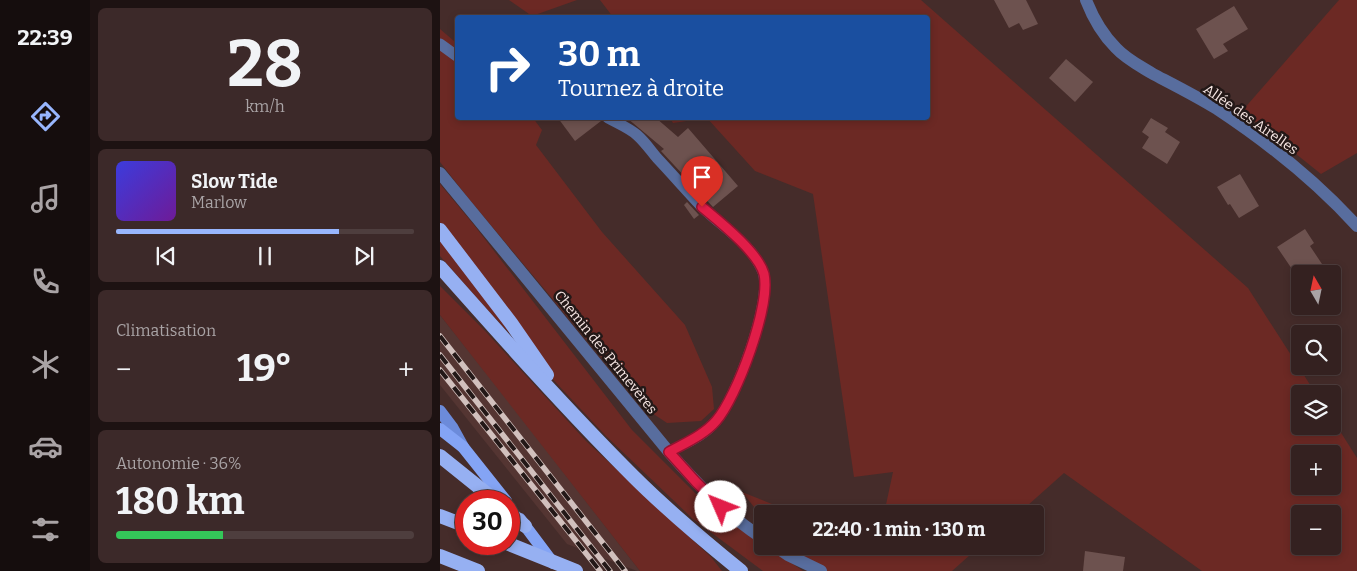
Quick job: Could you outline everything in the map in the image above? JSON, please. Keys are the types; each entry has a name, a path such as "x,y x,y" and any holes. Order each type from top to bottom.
{"highway":[{"path":"440,230 511,323 581,423"},
{"path":"440,267 581,423 640,483 741,571"},
{"path":"440,456 482,490"},
{"path":"440,516 455,522"},
{"path":"520,522 525,526"},
{"path":"520,548 576,571"},
{"path":"440,556 478,571"}],"main road":[{"path":"440,411 463,447 497,490"},
{"path":"440,429 463,447"},
{"path":"520,519 559,571"}],"street":[{"name":"Allée des Airelles","path":"1086,0 1103,34 1117,50 1133,62 1216,109 1279,154 1341,208 1357,226"},
{"name":"Chemin des Primevères","path":"440,173 669,452 721,507 754,532"},
{"path":"788,555 821,571"}],"lane":[{"path":"440,44 455,55"},
{"path":"611,120 637,135 702,207 726,227 755,257 764,274 762,312 739,380 727,406 716,422 701,435 669,452"}],"shaded area":[{"path":"509,0 577,0 535,15 531,15"},
{"path":"600,0 921,0 1248,288 1291,355 1291,375 1304,375 1310,385 1291,385 1291,435 1341,435 1341,433 1357,458 1357,571 1202,571 1064,473 1028,505 886,505 893,472 854,477 813,194 755,171 709,120 930,120 930,15 611,15"},
{"path":"1339,0 1357,0 1357,153 1321,174 1242,111"},
{"path":"440,29 455,41 455,120 534,120 542,130 536,145 602,232 685,325 712,387 714,409 701,421 667,423 643,407 440,162"},
{"path":"671,120 693,120 673,123"},
{"path":"440,184 474,225 632,430 707,505 754,537 754,555 780,555 803,571 763,571 693,519 606,436 440,256"},
{"path":"440,286 486,332 586,441 711,557 722,571 640,571 440,315"},
{"path":"440,315 640,571 567,544 440,385"},
{"path":"742,492 774,505 754,505 754,507"},
{"path":"794,555 970,555 952,571 807,571"}],"building":[{"path":"994,0 1026,0 1038,24 1023,30 1019,23 1009,28"},
{"path":"1234,6 1248,29 1223,44 1228,51 1214,59 1196,29"},
{"path":"1066,59 1093,82 1075,102 1049,78"},
{"path":"1151,118 1168,128 1165,132 1180,142 1167,164 1142,148 1149,137 1142,132"},
{"path":"559,120 601,120 601,121 575,141"},
{"path":"629,120 658,120 678,137 688,128 738,186 713,207 661,151 664,149"},
{"path":"1240,174 1259,206 1239,218 1217,187"},
{"path":"687,202 699,215 694,219 684,205"},
{"path":"1305,229 1314,243 1310,246 1323,265 1291,265 1291,268 1277,247"},
{"path":"1085,551 1125,557 1123,571 1083,571"}],"railway":[{"path":"440,336 625,571"},
{"path":"440,355 610,571"},
{"path":"440,370 600,571"}],"route":[{"path":"702,207 726,227 755,257 764,274 762,312 739,380 727,406 716,422 701,435 669,452 721,507"}]}
